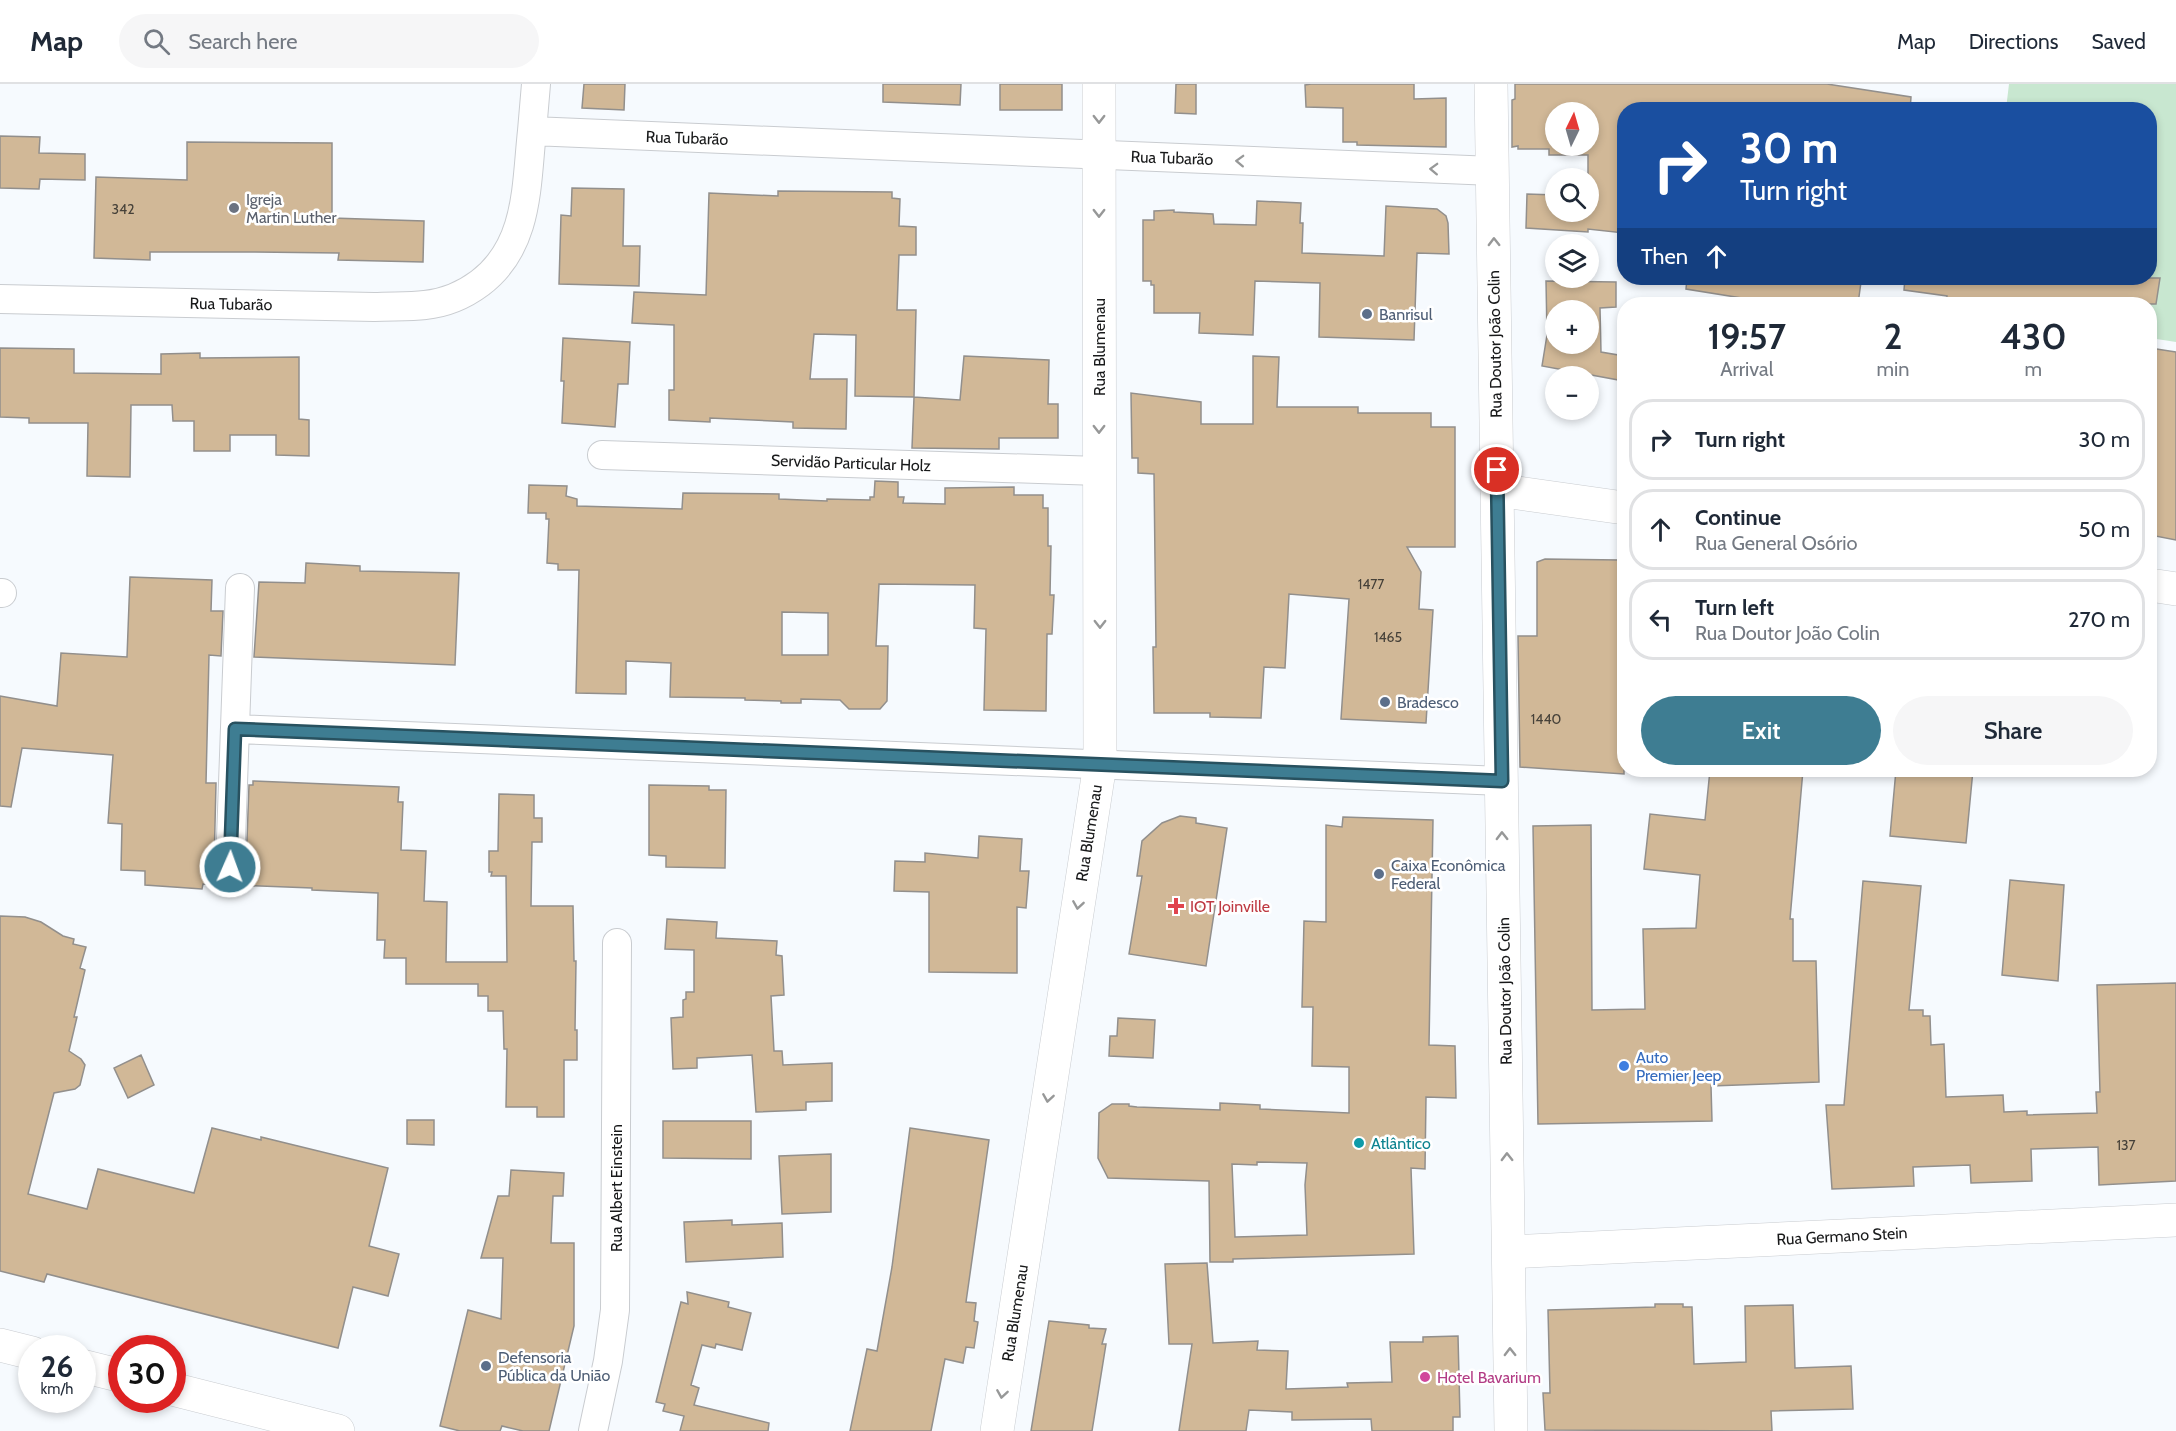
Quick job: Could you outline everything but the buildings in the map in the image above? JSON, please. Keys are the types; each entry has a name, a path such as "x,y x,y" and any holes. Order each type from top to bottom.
{"main road":[{"name":"Rua Blumenau","path":"997,1431 1100,764 1099,84"},
{"name":"Rua Doutor João Colin","path":"1491,84 1511,1431"},
{"path":"1497,490 1617,507"},
{"path":"2157,586 2176,589"},
{"name":"Rua Germano Stein","path":"1509,1252 2176,1220"},
{"path":"0,1345 18,1350"},
{"path":"186,1393 338,1431"}],"street":[{"path":"532,131 536,84"},
{"name":"Rua Tubarão","path":"0,299 374,307 427,305 464,295 494,273 510,250 522,216 532,131 1493,171"},
{"name":"Servidão Particular Holz","path":"602,455 1099,471"},
{"path":"230,867 240,588"},
{"path":"235,729 1502,781"},
{"name":"Rua Albert Einstein","path":"593,1431 608,1361 615,1310 617,943"}],"green space":[{"path":"2009,84 2176,84 2176,342 2157,339 2157,297 1986,297 1987,285 2157,285 2157,102 2007,102"}],"place":[{"name":"Igreja Martin Luther","path":"234,208"},
{"name":"Banrisul","path":"1367,314"},
{"name":"Bradesco","path":"1385,702"},
{"name":"Caixa Econômica Federal","path":"1379,874"},
{"name":"IOT Joinville","path":"1176,906"},
{"name":"Auto Premier Jeep","path":"1624,1066"},
{"name":"Atlântico","path":"1359,1143"},
{"name":"Defensoria Pública da União","path":"486,1366"},
{"name":"Hotel Bavarium","path":"1425,1377"}],"route":[{"path":"230,867 235,729 1502,781 1497,470"}]}
